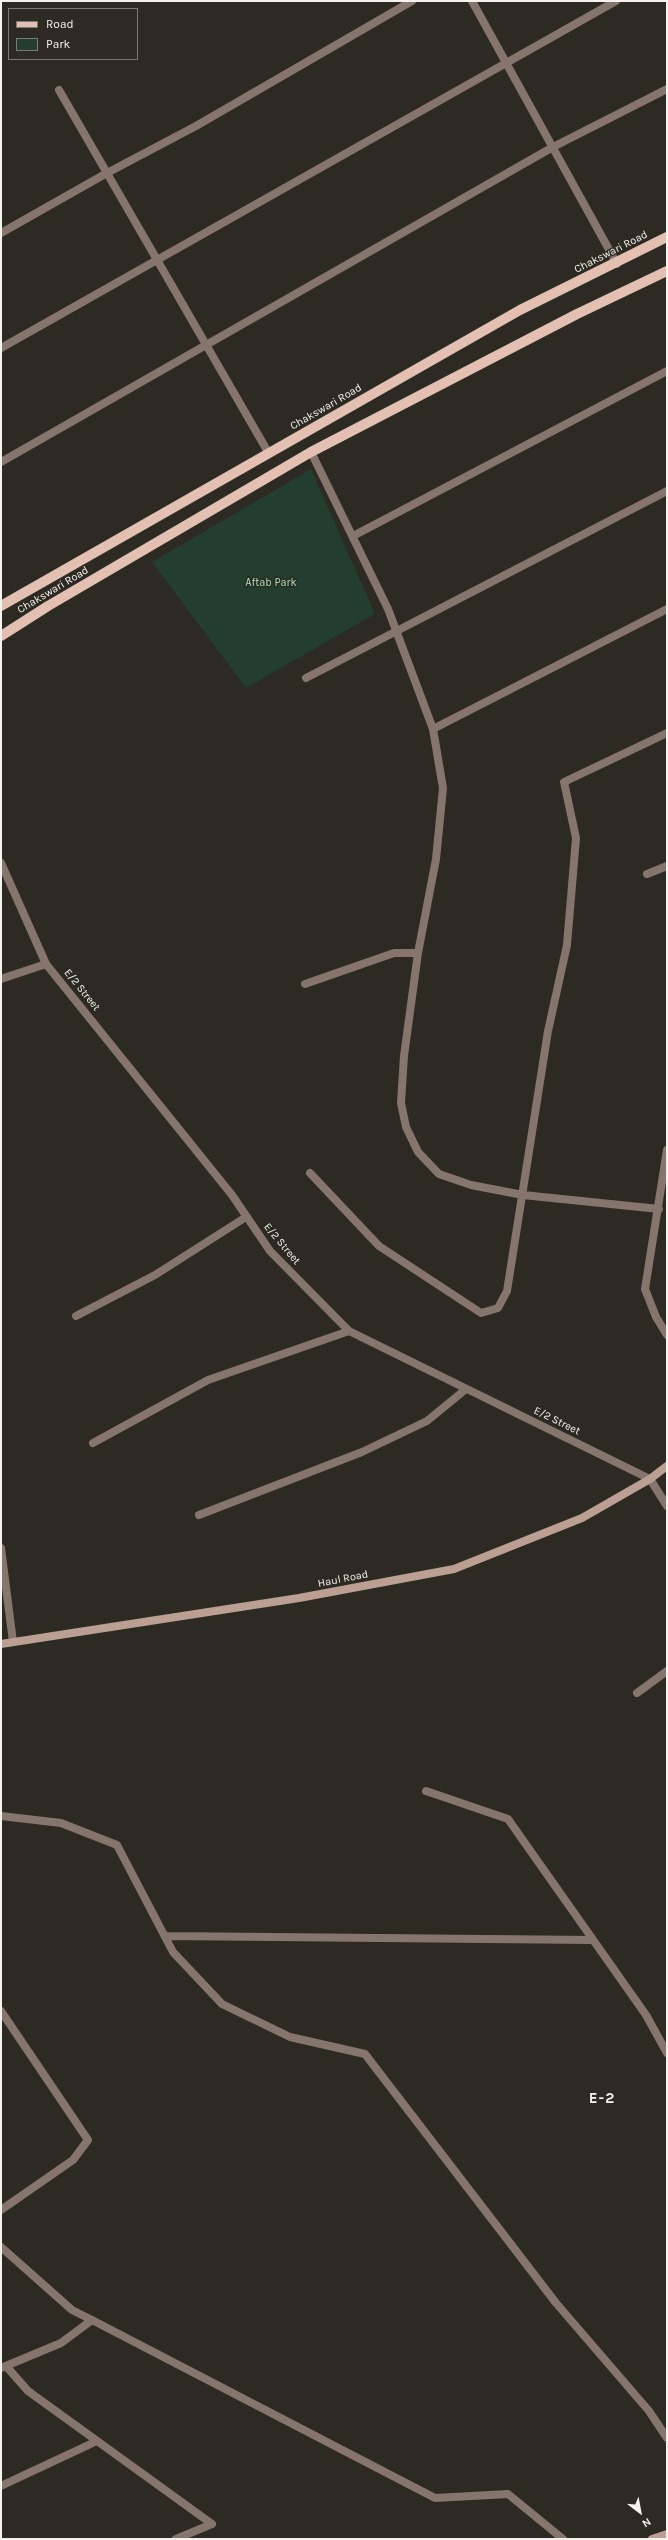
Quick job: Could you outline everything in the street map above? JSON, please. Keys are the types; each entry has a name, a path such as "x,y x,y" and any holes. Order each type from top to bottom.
{"main road":[{"name":"Chakswari Road","path":"1,606 268,452 520,310 617,264 667,238"},
{"name":"Chakswari Road","path":"1,636 48,606 311,452 577,314 667,271"},
{"name":"Haul Road","path":"1,1644 299,1598 454,1569 582,1518 650,1479 667,1466"},
{"path":"652,2539 667,2534"}],"street":[{"path":"1,233 107,172 196,126 412,1"},
{"path":"472,1 617,264"},
{"path":"1,348 616,1"},
{"path":"1,462 553,147 667,89"},
{"path":"60,90 268,452"},
{"path":"353,536 667,371"},
{"path":"311,452 353,536 396,630 432,729 443,788 436,859 418,953 404,1056 401,1103 406,1127 418,1152 439,1174 471,1185 523,1195 659,1209"},
{"path":"306,678 396,630 667,491"},
{"path":"432,729 667,609"},
{"path":"310,1173 379,1246 481,1313 498,1308 507,1291 548,1031 568,938 576,838 564,782 667,733"},
{"name":"E/2 Street","path":"1,863 46,964 232,1195 270,1251 349,1331 650,1479"},
{"path":"647,874 667,866"},
{"path":"305,984 394,952 418,953"},
{"path":"1,979 46,964"},
{"path":"667,1150 659,1209 645,1289 656,1317 667,1335"},
{"path":"76,1316 155,1275 246,1217"},
{"path":"93,1443 208,1380 349,1331"},
{"path":"199,1515 369,1448 427,1421 466,1388"},
{"path":"650,1479 667,1506"},
{"path":"1,1548 13,1642"},
{"path":"637,1692 667,1671"},
{"path":"426,1791 508,1819 646,2015 667,2053"},
{"path":"1,1816 61,1823 117,1845 173,1952 222,2004 290,2037 365,2054 556,2303 649,2412 667,2438"},
{"path":"165,1936 593,1940"},
{"path":"1,2011 88,2140 73,2160 1,2210"},
{"path":"1,2246 72,2310 435,2498 508,2494 564,2539"},
{"path":"92,2320 61,2344 4,2367 28,2390 212,2524 176,2539"},
{"path":"1,2486 98,2441"}],"green space":[{"name":"Aftab Park","path":"311,469 375,614 246,688 152,562"}],"district":[{"name":"E-2","path":"602,2099"}]}
